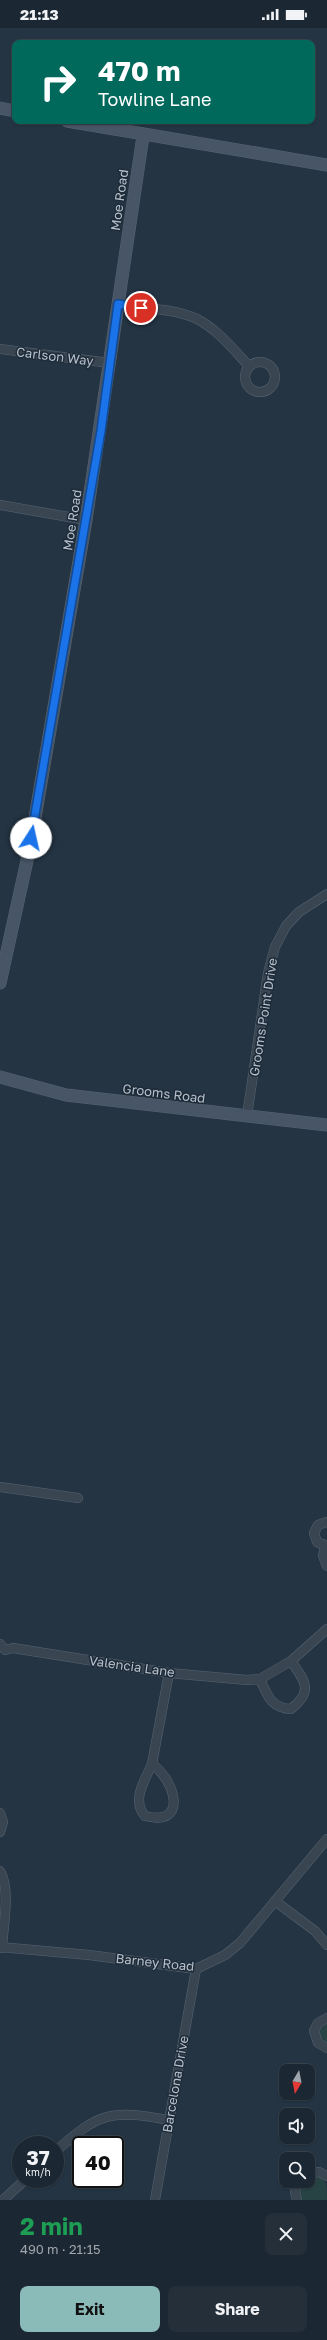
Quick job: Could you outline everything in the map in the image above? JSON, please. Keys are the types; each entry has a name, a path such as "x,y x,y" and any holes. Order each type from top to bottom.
{"street":[{"path":"0,108 12,110"},
{"path":"82,124 143,136 327,166"},
{"name":"Moe Road","path":"0,983 30,847 86,520 143,136"},
{"path":"118,304 183,314 197,319 216,332 249,366"},
{"name":"Carlson Way","path":"0,349 110,363"},
{"path":"0,505 86,520"},
{"name":"Grooms Point Drive","path":"247,1116 268,973 275,947 286,926 299,912 327,894"},
{"name":"Grooms Road","path":"0,1077 66,1095 327,1125"},
{"path":"0,1487 78,1498"},
{"path":"327,1522 318,1525 314,1533 317,1542 326,1546 323,1556 327,1566"},
{"name":"Valencia Lane","path":"2,1648 13,1648 169,1672 247,1680 260,1679 291,1661 327,1629"},
{"path":"260,1679 267,1695 278,1708 291,1709 301,1701 306,1688 304,1679 291,1661"},
{"path":"152,1764 164,1774 174,1797 172,1809 168,1815 160,1818 145,1816 139,1807 140,1792 152,1764 169,1672"},
{"path":"0,1813 3,1822 0,1832"},
{"name":"Barney Road","path":"1,1948 89,1955 196,1969 225,1955 240,1943 327,1839"},
{"path":"0,1871 5,1879 1,1948"},
{"path":"276,1901 315,1931 327,1945"},
{"name":"Barcelona Drive","path":"155,2200 196,1969"},
{"path":"327,2018 318,2023 314,2036 318,2044 327,2048"},
{"path":"64,2144 79,2130 100,2119 112,2115 130,2115 168,2120"},
{"path":"315,2172 327,2176"},
{"path":"3,2200 16,2188"},
{"path":"296,2188 295,2192 297,2200"}],"green space":[{"path":"327,2022 327,2044 319,2036 320,2029"},
{"path":"315,2175 325,2182 327,2189 327,2200 301,2200 300,2188 315,2188"}],"route":[{"path":"31,838 101,431 118,304 141,308"}]}
